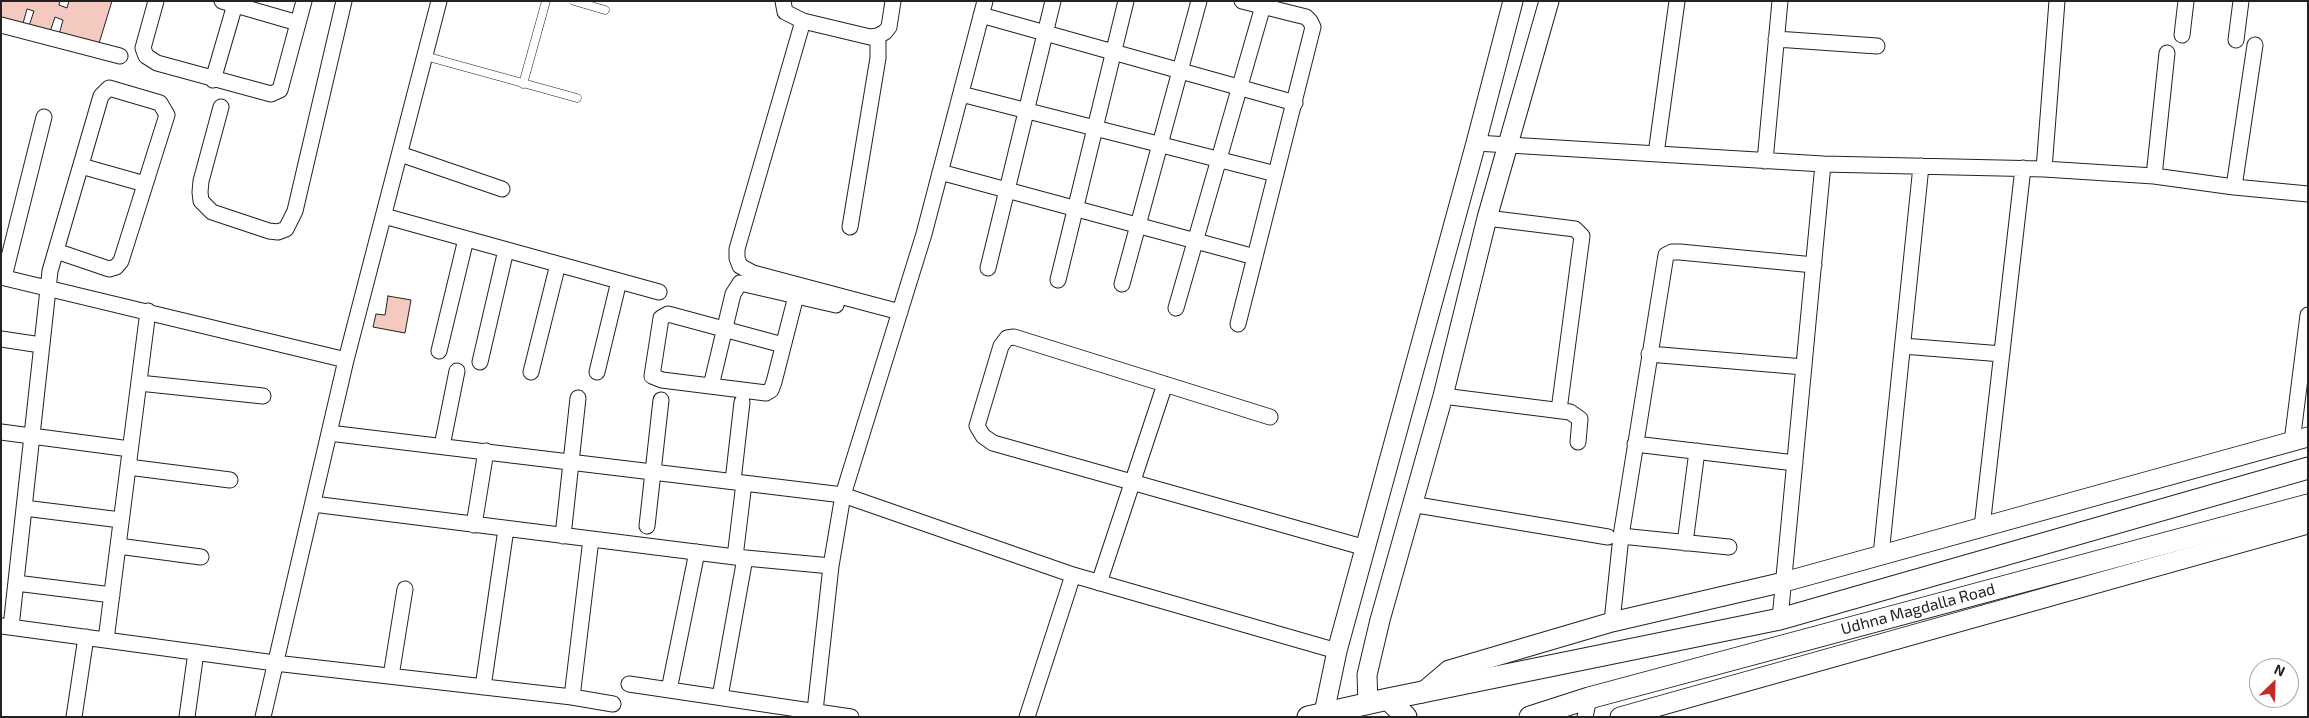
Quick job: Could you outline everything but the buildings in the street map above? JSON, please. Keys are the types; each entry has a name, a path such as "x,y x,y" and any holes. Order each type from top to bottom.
{"main road":[{"path":"1316,715 1780,619 2308,468"},
{"name":"Udhna Magdalla Road","path":"1530,717 1587,707 2308,504"},
{"path":"1378,701 1406,717"}],"street":[{"path":"156,1 143,48 146,56 157,63 213,80 272,94 280,90 304,1"},
{"path":"221,107 202,181 201,202 212,212 269,231 278,232 286,228 295,211 344,1"},
{"path":"263,717 346,360 439,1"},
{"path":"783,1 785,12 803,22 870,37 886,32 894,1"},
{"path":"988,268 1053,1"},
{"path":"1058,280 1126,1"},
{"path":"1122,284 1199,1"},
{"path":"1238,324 1313,27 1306,17 1242,1"},
{"path":"1316,715 1366,548 1513,1"},
{"path":"1378,701 1367,675 1380,620 1411,504 1443,396 1487,218 1549,1"},
{"path":"1656,154 1677,1"},
{"path":"1765,161 1780,1"},
{"path":"2044,169 2057,1"},
{"path":"2182,35 2186,1"},
{"path":"2236,40 2241,1"},
{"path":"213,80 231,2 298,23"},
{"path":"1176,308 1263,6"},
{"path":"815,711 831,566 843,495 899,315 940,172 983,8 1045,33 1295,103"},
{"path":"803,22 737,248 736,258 740,266 752,274 899,315"},
{"path":"1,25 120,56"},
{"path":"850,227 878,58 878,36"},
{"path":"1776,39 1877,46"},
{"path":"2234,187 2256,45"},
{"path":"2154,176 2167,53"},
{"path":"56,251 109,269 116,267 122,260 167,115 160,102 109,88 101,96 56,251 47,287 16,583 6,626 276,663 572,697 614,704"},
{"path":"960,94 1276,174"},
{"path":"44,117 3,277 346,360"},
{"path":"1476,143 1823,164 2044,169 2154,176 2234,187 2308,194"},
{"path":"400,154 502,189"},
{"path":"1780,619 1823,164"},
{"path":"81,166 145,184"},
{"path":"1882,555 1922,166"},
{"path":"1982,528 2023,168"},
{"path":"940,172 1255,257"},
{"path":"384,216 658,292"},
{"path":"1487,218 1574,229 1582,236 1559,410"},
{"path":"439,351 466,239"},
{"path":"480,362 506,250"},
{"path":"1612,622 1614,536 1635,444 1666,255 1672,252 1814,265"},
{"path":"532,372 558,264"},
{"path":"597,372 619,281"},
{"path":"711,386 734,294 740,284 899,315"},
{"path":"783,345 668,314 661,318 652,376 662,380 766,393 771,390 783,345 796,296"},
{"path":"106,640 148,311"},
{"path":"1422,693 1449,670 1612,622 1784,582 2300,440 2308,315"},
{"path":"1270,417 1014,337 1007,338 1001,346 977,426 983,436 993,443 1366,548"},
{"path":"1,339 41,345"},
{"path":"1903,346 2002,354"},
{"path":"1650,354 1804,367"},
{"path":"442,446 457,371"},
{"path":"139,384 263,396"},
{"path":"1099,583 1165,384"},
{"path":"1443,396 1559,410 1576,415 1580,419 1578,442"},
{"path":"563,536 578,398"},
{"path":"647,526 655,471 661,400"},
{"path":"720,697 740,557 738,482 742,402"},
{"path":"1,432 130,449"},
{"path":"329,434 655,471 843,495 1073,575 1336,651"},
{"path":"1635,444 1795,462"},
{"path":"474,525 486,451"},
{"path":"1685,543 1697,451"},
{"path":"128,467 230,480"},
{"path":"313,504 563,536 831,566"},
{"path":"1411,504 1614,536 1730,547"},
{"path":"24,508 122,520"},
{"path":"1620,717 2308,524"},
{"path":"483,687 506,529"},
{"path":"572,697 591,539"},
{"path":"118,546 200,557"},
{"path":"669,690 697,552"},
{"path":"1027,717 1073,575"},
{"path":"16,583 112,595"},
{"path":"391,676 405,590"},
{"path":"74,717 86,637"},
{"path":"187,717 196,652"},
{"path":"629,684 851,717"}],"lane":[{"path":"524,84 546,1"},
{"path":"574,1 605,10"},
{"path":"425,56 577,98"}]}
